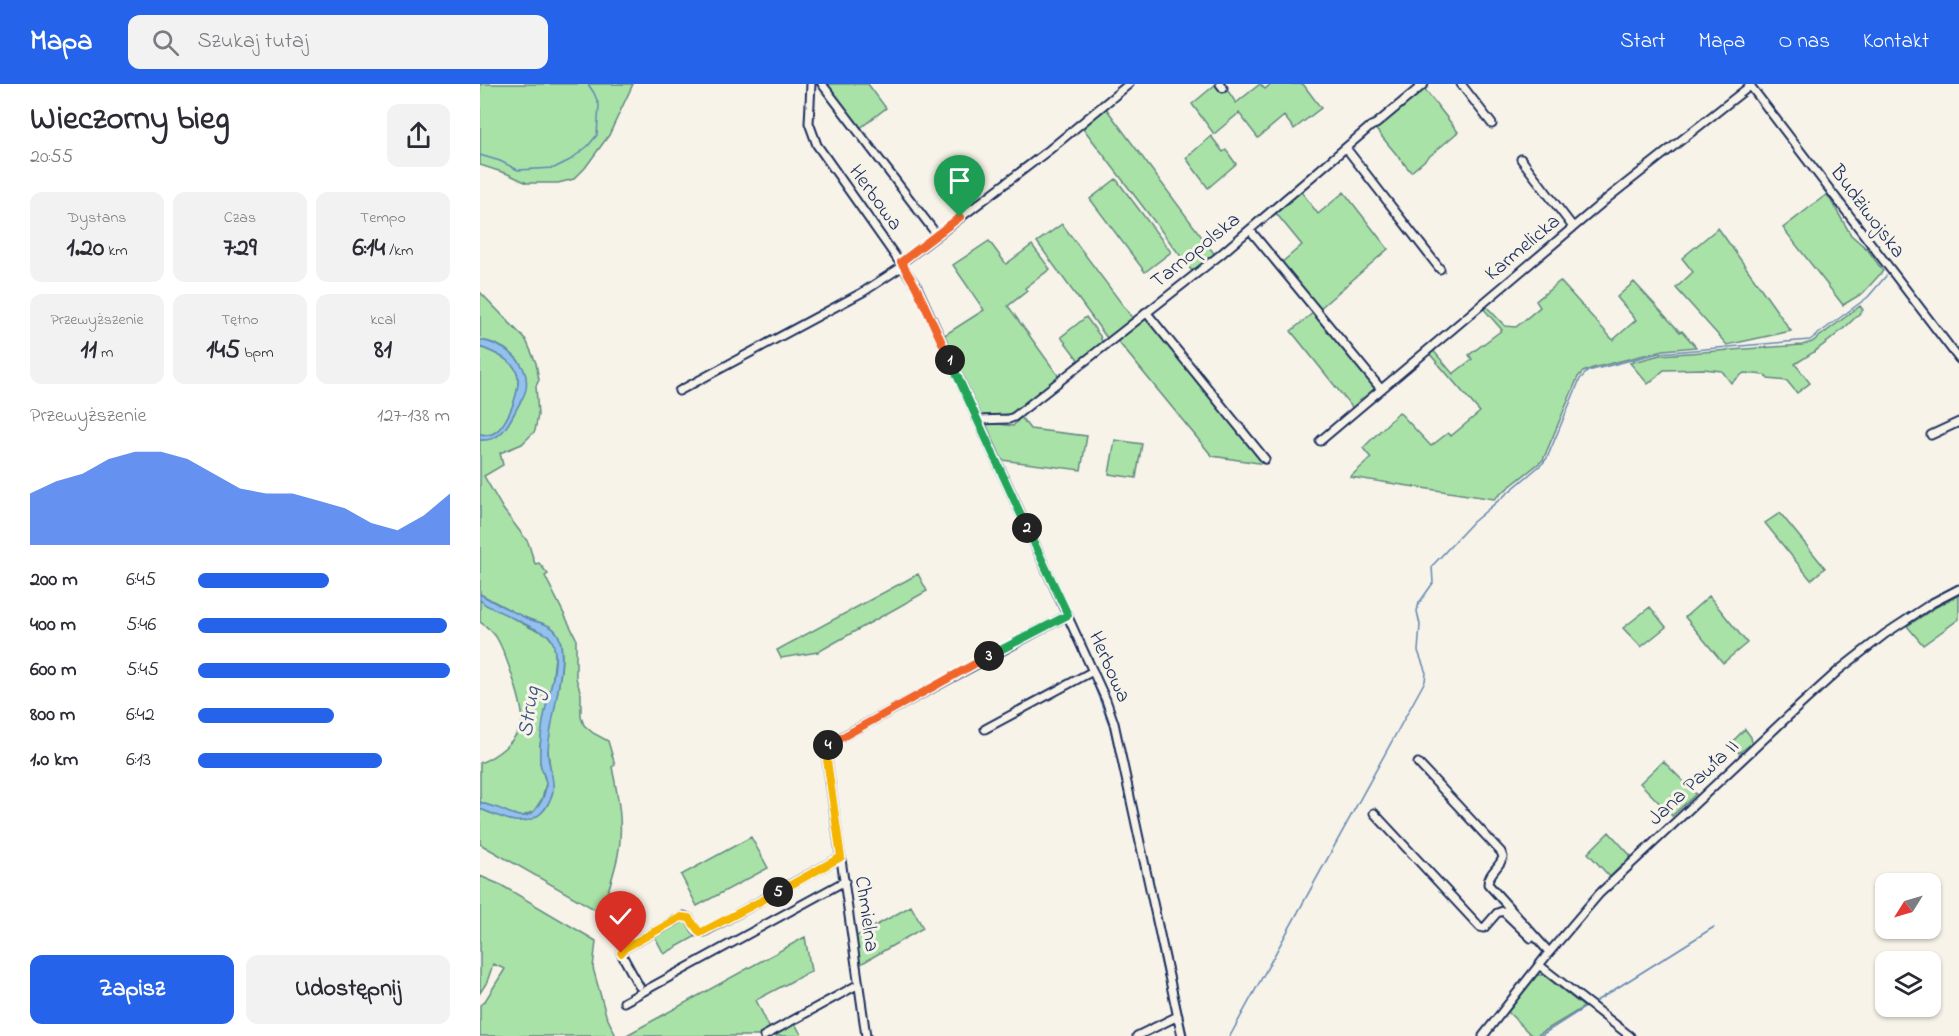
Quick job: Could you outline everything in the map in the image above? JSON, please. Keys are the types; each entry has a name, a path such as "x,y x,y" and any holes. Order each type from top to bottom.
{"street":[{"path":"822,84 937,235"},
{"path":"679,391 863,292 1049,150 1128,84"},
{"name":"Tarnopolska","path":"978,420 1014,417 1250,230 1346,147 1424,84"},
{"path":"1461,84 1492,124"},
{"name":"Herbowa","path":"813,85 809,123 817,145 920,293 1068,615 1114,723 1182,1036"},
{"name":"Karmelicka","path":"1320,441 1573,227 1750,85"},
{"name":"Budziwojska","path":"1750,85 1959,359"},
{"path":"1346,147 1440,269"},
{"path":"1521,159 1573,227"},
{"path":"1250,230 1381,389"},
{"path":"1146,312 1265,459"},
{"path":"1931,435 1959,422"},
{"name":"Jana Pawła II","path":"1483,1036 1548,953 1599,894 1839,670 1899,624 1959,589"},
{"name":"Chmielna","path":"866,1036 826,753 828,746 1068,615"},
{"path":"985,729 1093,671"},
{"path":"1418,763 1501,852 1502,861 1488,878 1488,884 1548,953"},
{"path":"1374,813 1480,927 1484,928 1497,913 1503,911 1548,953"},
{"path":"639,986 622,956 621,953 625,948 684,916 689,918 698,932 704,932 841,857"},
{"path":"624,1002 845,881"},
{"path":"1539,965 1630,1036"},
{"path":"764,1036 859,984"},
{"path":"1137,1036 1178,1016"}],"green space":[{"path":"480,84 633,84 609,135 574,179 558,183 527,183 480,165"},
{"path":"824,84 868,84 886,108 859,129"},
{"path":"1216,84 1226,88 1236,103 1260,84 1265,89 1271,84 1303,84 1321,108 1294,129 1284,116 1258,138 1239,113 1214,134 1192,104"},
{"path":"1423,87 1458,132 1411,172 1373,126"},
{"path":"1105,107 1216,256 1196,272 1192,271 1083,128 1084,124"},
{"path":"1211,136 1223,152 1226,150 1236,164 1208,188 1186,158"},
{"path":"1116,179 1171,252 1145,272 1090,199"},
{"path":"1300,190 1318,214 1344,192 1388,249 1318,310 1280,264 1302,245 1275,212"},
{"path":"1827,194 1851,235 1868,250 1883,271 1863,293 1843,305 1783,228"},
{"path":"1062,224 1134,320 1110,339 1037,242"},
{"path":"1718,228 1791,331 1727,345 1676,288 1693,272 1682,258"},
{"path":"989,241 1006,264 1032,245 1050,269 1025,288 1027,291 1008,306 1060,378 1020,409 1009,414 981,417 943,336 984,310 953,265"},
{"path":"1560,281 1613,340 1636,320 1617,297 1634,282 1696,347 1664,350 1583,372 1578,377 1543,460 1494,499 1350,477 1371,458 1363,448 1399,412 1431,446 1448,433 1451,436 1480,412 1428,352 1432,349 1453,374 1472,359 1469,355 1502,330 1482,307 1485,305 1505,326 1516,327 1540,307 1536,301"},
{"path":"480,292 526,340 536,363 539,380 536,386 538,415 535,431 522,444 500,453 503,465 484,476 503,509 528,542 535,564 539,563 548,574 545,576 576,638 576,678 581,694 581,717 584,725 593,733 608,741 615,765 612,767 620,811 620,844 601,913 480,844 480,809 510,820 525,821 540,814 547,807 552,789 548,741 561,673 562,647 559,637 549,627 480,594 480,440 493,438 506,427 525,391 526,384 522,367 512,354 497,345 480,340"},
{"path":"1860,306 1863,310 1847,326 1823,346 1795,364 1810,383 1797,393 1787,381 1768,379 1765,375 1744,373 1731,383 1722,371 1703,369 1664,370 1648,384 1630,363 1660,355 1802,345 1812,342"},
{"path":"1314,312 1375,387 1374,394 1355,411 1291,331"},
{"path":"1086,317 1102,342 1080,362 1061,337"},
{"path":"1143,318 1147,318 1265,464 1212,456 1116,339"},
{"path":"480,347 509,362 516,370 518,377 516,395 509,414 499,429 489,435 480,434"},
{"path":"1021,417 1030,429 1087,436 1081,470 1002,460 985,422 1013,426"},
{"path":"1115,440 1142,444 1136,478 1109,474"},
{"path":"1780,513 1825,568 1811,580 1765,523"},
{"path":"918,574 927,591 818,652 781,658 777,650"},
{"path":"1959,595 1959,619 1923,645 1907,626"},
{"path":"1709,596 1747,643 1723,663 1685,617"},
{"path":"480,600 531,628 546,633 554,643 552,684 540,745 540,763 546,783 542,799 534,811 521,817 512,816 480,802 480,763 499,752 511,741 522,722 522,715 514,682 502,649 493,633 480,622"},
{"path":"1650,607 1666,627 1641,647 1623,628"},
{"path":"1745,729 1752,743 1739,753 1730,744"},
{"path":"1663,761 1696,794 1672,816 1640,783"},
{"path":"1609,832 1631,856 1610,877 1588,853"},
{"path":"751,837 768,868 697,906 681,875"},
{"path":"480,876 501,885 596,941 593,968 606,1015 616,1036 480,1036 480,1005 485,1001 505,969 493,964 487,982 480,993"},
{"path":"911,906 923,928 859,965 855,937"},
{"path":"688,918 698,935 664,954 654,935"},
{"path":"805,937 811,971 756,1000 770,1029 759,1036 625,1036"},
{"path":"1537,975 1544,975 1584,1007 1536,1036 1532,1036 1508,1012"},
{"path":"794,1022 802,1036 769,1036"}],"water":[{"path":"480,340 497,345 513,355 524,370 526,379 524,394 506,427 498,435 487,440 480,440 480,434 492,434 504,422 513,404 518,376 509,362 480,347"},
{"path":"480,594 528,619 554,629 561,643 561,673 548,751 553,791 542,812 533,819 525,821 510,820 480,809 480,802 516,815 526,816 531,814 541,802 546,784 540,762 540,743 554,672 555,651 548,635 486,605 480,600"}],"waterway":[{"path":"480,155 518,170 554,168 570,160 588,146 597,135 599,105 588,84"},
{"path":"1230,1036 1425,681 1426,673 1418,651 1420,625 1417,611 1419,603 1433,583 1432,566 1473,522 1547,458 1580,379 1588,371 1659,353 1810,340 1868,297 1886,276"},
{"path":"992,440 1115,712 1187,1036"},
{"path":"984,445 1016,515"},
{"path":"1021,524 1023,530"},
{"path":"1027,539 1048,584"},
{"path":"1052,593 1062,613"},
{"path":"1066,622 1088,671"},
{"path":"1093,682 1110,727 1131,820"},
{"path":"1133,831 1135,840"},
{"path":"1136,846 1142,870"},
{"path":"1144,880 1150,909"},
{"path":"1152,919 1154,929"},
{"path":"1593,1003 1714,927"},
{"path":"1156,939 1164,976"},
{"path":"1167,986 1173,1013"},
{"path":"1540,1036 1587,1006"},
{"path":"1175,1023 1178,1036"}],"route":[{"path":"621,953 625,948 684,916 689,918 698,932 704,932 841,857 826,753 830,743 1068,615 916,287 901,262 960,217"}],"water label":[{"name":"Strug","path":"530,712"}]}
